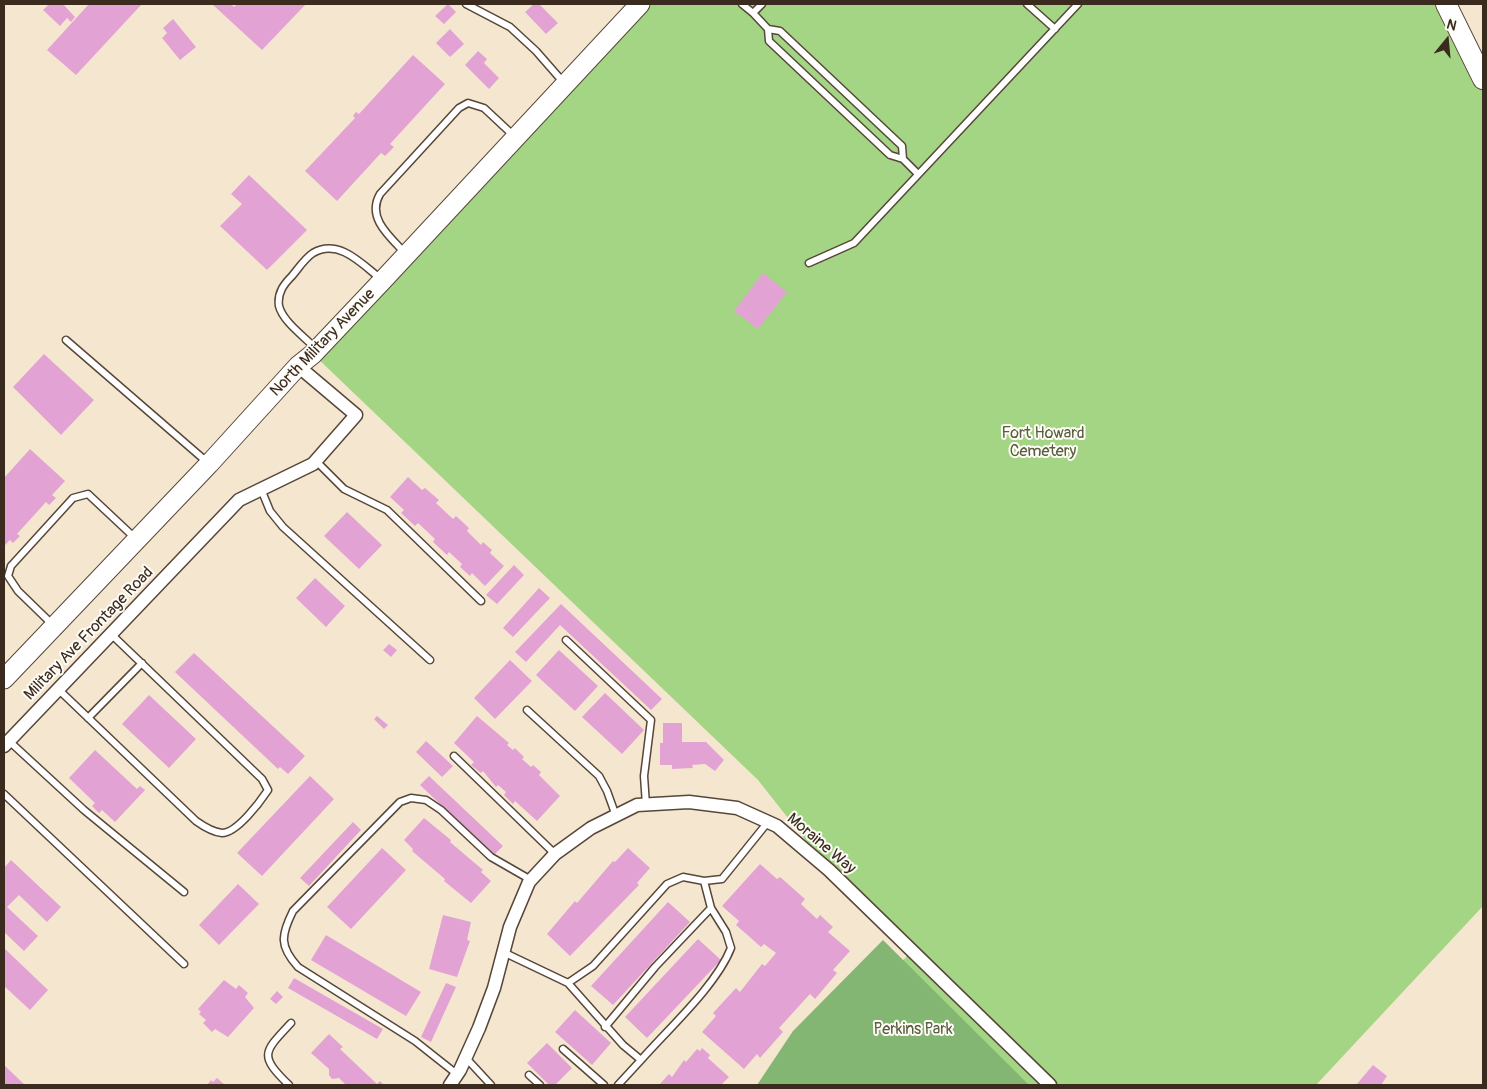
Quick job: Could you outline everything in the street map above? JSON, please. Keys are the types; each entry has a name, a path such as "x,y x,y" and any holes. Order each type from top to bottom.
{"main road":[{"name":"North Military Avenue","path":"4,679 209,464 298,366 317,350 383,280 640,4"},
{"path":"1446,4 1483,79"}],"street":[{"path":"298,366 356,415 315,461"},
{"name":"Military Ave Frontage Road","path":"6,743 239,500 315,461"},
{"name":"Moraine Way","path":"454,1080 466,1058 494,988 510,927 531,880 555,854 591,828 637,805 689,802 737,808 777,826 829,870 1050,1085"}],"lane":[{"path":"466,4 510,27 536,51 565,84"},
{"path":"742,4 768,29 780,31 902,146 902,159"},
{"path":"753,13 762,4"},
{"path":"1027,4 1055,29"},
{"path":"809,263 854,243 1078,4"},
{"path":"768,29 769,41 890,155 902,159 918,174"},
{"path":"406,254 378,221 375,210 376,200 459,108 468,103 484,108 515,137"},
{"path":"317,350 287,319 279,307 278,296 284,284 311,254 326,248 340,250 383,280"},
{"path":"66,340 209,464"},
{"path":"315,461 344,489 387,510 481,601"},
{"path":"261,490 270,511 283,527 430,660"},
{"path":"54,626 18,591 8,576 11,566 73,498 88,494 137,540"},
{"path":"58,689 196,821 208,829 223,833 233,830 260,803 268,790 262,778 112,634"},
{"path":"566,640 651,720 644,776 646,804"},
{"path":"88,718 142,663"},
{"path":"527,710 599,776 607,790 616,816"},
{"path":"6,743 184,892"},
{"path":"454,756 555,854"},
{"path":"4,794 184,964"},
{"path":"454,1080 414,1041 298,967 288,956 283,942 284,928 292,911 393,808 400,802 411,798 426,800 441,810 491,857 531,880"},
{"path":"568,983 593,966 668,884 683,876 704,881 722,880 768,822"},
{"path":"618,1085 707,986 727,959 731,948 726,932 711,908 704,881"},
{"path":"605,1027 655,967 711,908"},
{"path":"504,952 568,983 623,1046 642,1060"},
{"path":"289,1085 270,1064 267,1055 271,1045 291,1023"},
{"path":"563,1049 604,1085"},
{"path":"466,1058 492,1085"},
{"path":"529,1075 540,1085"}],"green space":[{"name":"Fort Howard Cemetery","path":"640,4 1446,4 1483,79 1483,906 1316,1085 781,1085 912,951 829,870 758,780 313,354"},
{"name":"Perkins Park","path":"883,940 1029,1085 757,1085 793,1031"}],"building":[{"path":"49,4 63,4 75,17 71,22 67,18 60,26 43,10"},
{"path":"89,4 142,4 76,75 47,50"},
{"path":"212,4 231,4 234,7 237,4 306,4 262,50"},
{"path":"448,4 456,12 444,24 435,16"},
{"path":"534,4 539,4 558,23 546,34 525,12"},
{"path":"173,19 196,47 180,60 162,38 167,33 163,28"},
{"path":"450,29 464,44 450,57 436,43"},
{"path":"478,51 487,59 484,63 499,78 489,89 465,65"},
{"path":"413,55 445,84 390,144 394,147 385,156 381,153 337,201 305,171 355,118 353,116 356,112 359,114"},
{"path":"249,175 307,230 267,270 220,226 242,204 231,194"},
{"path":"763,273 787,292 758,329 734,311"},
{"path":"44,354 94,400 61,435 13,387"},
{"path":"30,449 65,481 52,495 56,498 49,505 46,502 17,534 20,536 13,543 10,540 4,546 4,478"},
{"path":"408,477 422,490 425,488 439,500 436,503 453,519 456,516 469,528 467,531 481,545 483,542 492,550 490,553 504,566 485,586 472,573 470,576 460,567 462,564 449,552 447,555 433,542 435,539 418,523 415,526 401,513 404,510 390,497"},
{"path":"347,512 382,545 359,569 324,536"},
{"path":"514,565 524,575 497,604 486,595"},
{"path":"315,578 345,606 326,627 296,598"},
{"path":"539,588 550,598 513,637 503,628"},
{"path":"561,604 662,699 651,710 560,625 526,662 515,652"},
{"path":"389,644 397,650 391,657 383,650"},
{"path":"559,650 598,686 575,711 536,675"},
{"path":"194,653 305,756 288,774 280,767 278,769 175,672"},
{"path":"510,660 532,681 495,719 474,698"},
{"path":"605,693 644,730 622,754 582,717"},
{"path":"149,695 196,739 169,768 122,724"},
{"path":"377,716 388,725 384,729 374,719"},
{"path":"477,716 509,743 507,745 513,750 515,748 524,757 522,759 531,767 533,765 541,772 539,775 560,796 537,821 515,801 513,804 504,795 506,792 498,785 496,787 483,771 481,773 471,765 474,762 454,743"},
{"path":"663,723 682,723 682,742 706,742 724,760 715,771 705,764 692,765 693,768 672,769 672,765 660,765 660,743 663,743"},
{"path":"426,741 453,766 442,777 416,752"},
{"path":"95,750 137,789 140,786 145,790 115,822 102,810 99,813 92,806 95,803 69,778"},
{"path":"310,776 334,799 262,876 237,853"},
{"path":"429,776 503,846 494,855 420,785"},
{"path":"424,818 483,870 481,872 491,881 471,903 412,851 413,849 404,840"},
{"path":"353,822 361,830 309,886 300,878"},
{"path":"382,848 406,870 351,929 327,907"},
{"path":"628,848 650,868 637,883 639,885 570,956 547,934 575,901 577,903 613,861 615,862"},
{"path":"11,860 61,907 47,922 19,895 7,907 38,936 24,951 4,932 4,868"},
{"path":"760,864 777,879 780,877 805,899 801,904 817,919 820,915 833,927 828,932 850,951 833,970 837,973 815,999 810,994 779,1028 783,1032 760,1058 757,1054 744,1069 702,1032 716,1016 713,1013 736,988 740,992 762,964 765,966 776,953 764,944 761,947 736,925 739,921 722,906"},
{"path":"238,884 259,904 219,945 199,925"},
{"path":"668,902 690,922 613,1005 591,986"},
{"path":"443,915 471,922 467,940 470,941 457,977 429,969"},
{"path":"326,935 421,992 406,1016 311,960"},
{"path":"698,939 721,960 647,1038 625,1017"},
{"path":"4,948 48,990 30,1010 4,986"},
{"path":"294,978 383,1029 377,1039 288,988"},
{"path":"224,980 236,989 239,985 248,993 245,997 254,1008 228,1037 215,1029 212,1032 203,1023 206,1020 199,1014 201,1012 198,1009"},
{"path":"446,983 456,987 431,1042 421,1037"},
{"path":"277,991 283,997 276,1004 270,999"},
{"path":"575,1010 611,1043 592,1065 555,1032"},
{"path":"329,1034 343,1047 340,1049 377,1084 380,1081 384,1085 346,1085 339,1078 332,1079 329,1075 329,1069 311,1053"},
{"path":"547,1043 572,1068 555,1085 549,1085 527,1063"},
{"path":"702,1048 710,1055 708,1058 729,1077 721,1085 659,1085 669,1074 672,1077 684,1060 686,1062 697,1049 700,1051"},
{"path":"4,1065 25,1085 4,1085"},
{"path":"1373,1065 1387,1076 1381,1085 1356,1085"},
{"path":"217,1078 225,1085 207,1085 211,1080 213,1082"}]}
